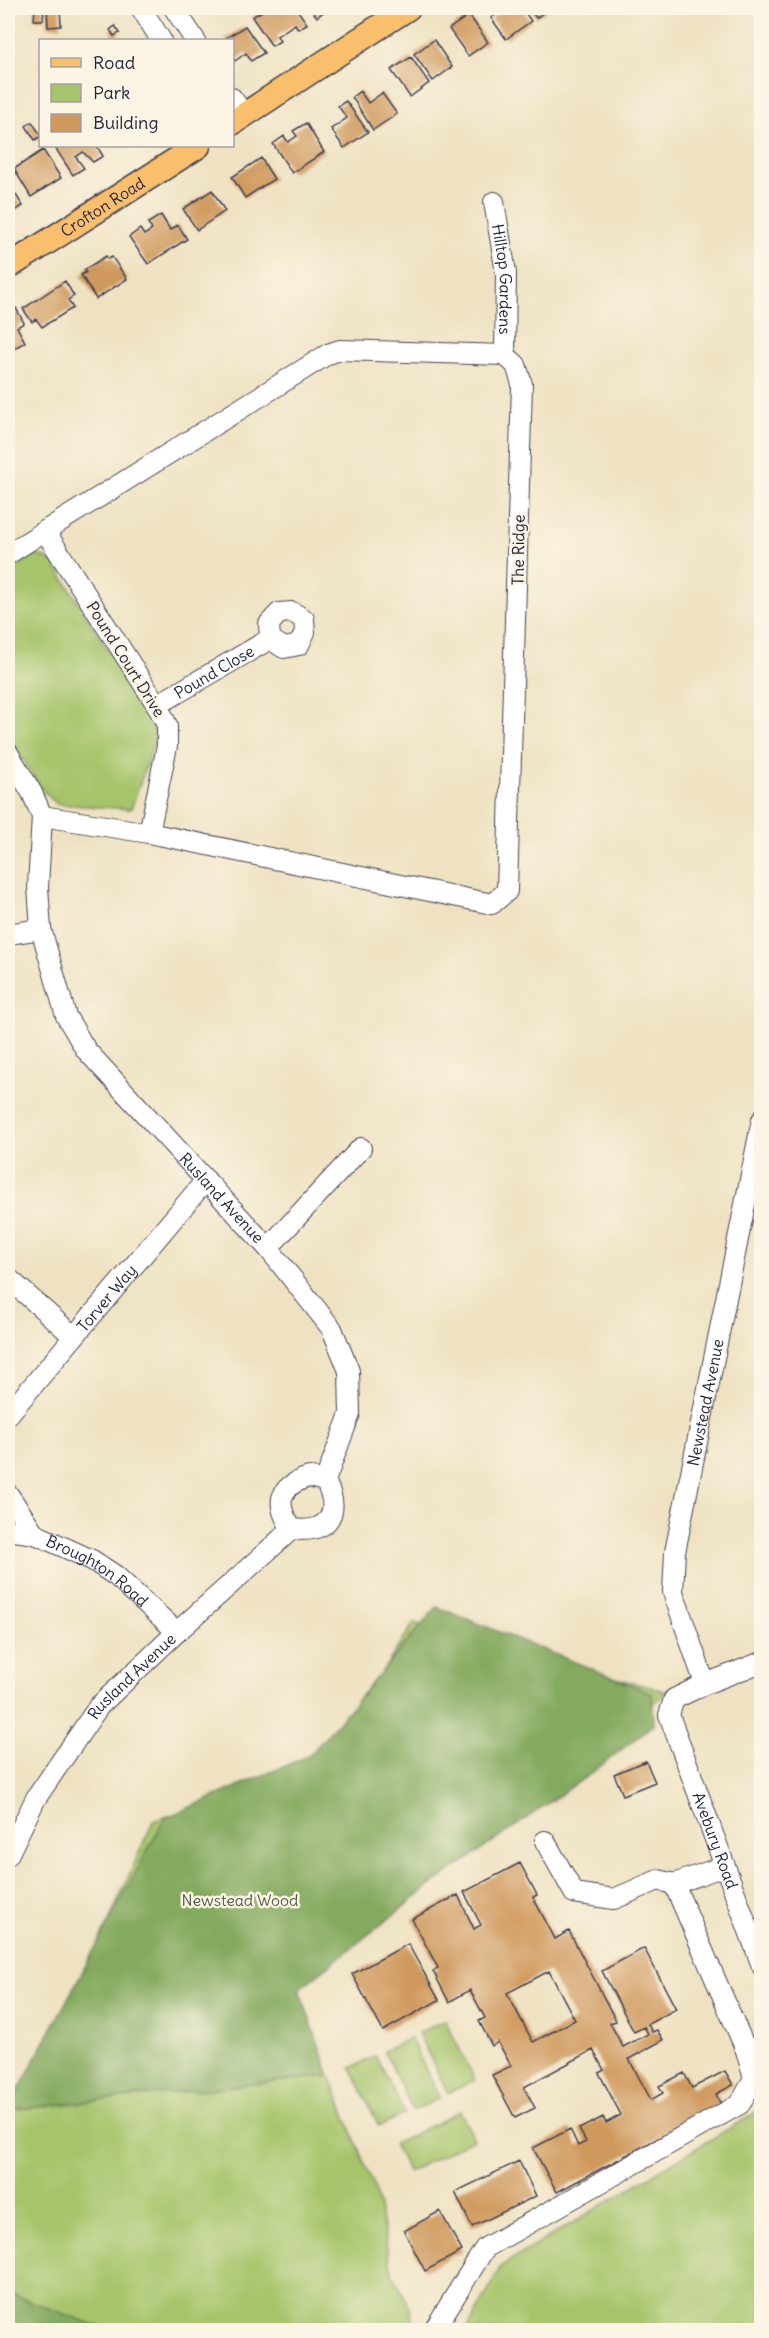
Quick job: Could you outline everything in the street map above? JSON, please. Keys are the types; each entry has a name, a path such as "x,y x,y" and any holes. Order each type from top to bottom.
{"main road":[{"path":"236,112 408,8"},
{"name":"Crofton Road","path":"8,267 196,147"}],"street":[{"path":"141,8 160,39"},
{"path":"174,8 194,39"},
{"name":"Hilltop Gardens","path":"494,202 506,273 505,355"},
{"path":"8,554 328,354 340,350 505,355"},
{"name":"The Ridge","path":"149,833 492,904 507,891 522,384 516,365 505,355"},
{"name":"Pound Court Drive","path":"45,531 158,705 167,725 167,746 149,833"},
{"name":"Pound Close","path":"158,705 270,639"},
{"path":"8,753 32,793 42,816 149,833"},
{"name":"Rusland Avenue","path":"42,816 38,887 41,929 66,1016 86,1050 268,1248 332,1329 349,1371 350,1414 325,1481"},
{"path":"8,934 41,929"},
{"name":"Newstead Avenue","path":"705,1684 673,1592 675,1552 762,1120"},
{"path":"268,1248 361,1148"},
{"name":"Torver Way","path":"8,1414 206,1180"},
{"path":"8,1278 73,1336"},
{"path":"309,1477 325,1481 332,1494 334,1509 326,1523 310,1531 292,1529 283,1515 282,1497 292,1483 309,1477"},
{"path":"8,1494 35,1534"},
{"name":"Rusland Avenue","path":"8,1855 36,1798 99,1706 177,1632 292,1529"},
{"name":"Broughton Road","path":"8,1530 35,1534 92,1560 116,1576 177,1632"},
{"path":"705,1684 762,1662"},
{"name":"Avebury Road","path":"705,1684 674,1699 669,1715 762,1966"},
{"path":"545,1840 574,1893 614,1899 658,1880 674,1884 724,1866"},
{"path":"434,2331 485,2248 740,2104 754,2079 754,2049 674,1884"}],"green space":[{"path":"35,555 55,564 149,717 156,737 131,809 57,804 41,789 8,735 8,572"},
{"name":"Newstead Wood","path":"437,1607 652,1693 654,1724 593,1772 434,1883 299,1989 330,2076 8,2110 165,1818 310,1755"},
{"path":"414,1623 668,1692 298,1973 301,2002 377,2196 392,2272 410,2307 415,2330 8,2330 8,2088 54,2085 55,2044 153,1821 320,1766"},
{"path":"445,2020 475,2080 448,2093 418,2033"},
{"path":"410,2038 440,2098 413,2111 384,2051"},
{"path":"376,2056 405,2114 379,2126 351,2068"},
{"path":"761,2109 761,2330 467,2330 501,2266"},
{"path":"460,2111 474,2139 408,2172 394,2144"},
{"path":"8,2293 108,2330 8,2330"}],"building":[{"path":"35,8 44,8 43,20 34,20"},
{"path":"47,8 60,8 61,26 48,27"},
{"path":"267,8 296,8 307,24 298,29 295,24 277,36 280,41 272,46 252,17"},
{"path":"310,8 324,8 326,10 317,17"},
{"path":"505,8 522,8 531,21 506,39 491,18"},
{"path":"529,8 550,8 536,18"},
{"path":"469,15 488,42 468,56 449,29"},
{"path":"115,26 120,33 114,36 110,30"},
{"path":"245,26 264,53 251,61 246,53 235,61 234,39 225,39"},
{"path":"434,40 452,67 433,81 414,54"},
{"path":"411,57 429,83 410,97 391,70"},
{"path":"360,91 368,103 382,93 397,114 373,130 352,97"},
{"path":"346,101 368,132 344,148 331,129 347,118 338,106"},
{"path":"32,122 39,132 39,138 35,140 26,126"},
{"path":"306,123 324,152 292,173 273,144 284,136 288,142 297,136 293,131"},
{"path":"55,147 98,147 103,156 93,162 83,152 76,157 84,168 73,175"},
{"path":"43,150 61,178 31,197 14,169"},
{"path":"261,158 274,179 245,198 232,177"},
{"path":"8,185 23,206 8,215"},
{"path":"212,190 225,211 197,230 183,209"},
{"path":"161,215 170,230 178,225 187,239 148,264 129,237 140,229 144,235 152,230 148,223"},
{"path":"106,256 108,259 112,257 127,279 96,299 81,275 86,272 84,270"},
{"path":"65,281 74,296 68,300 73,308 42,327 36,319 32,322 23,309"},
{"path":"16,308 24,323 17,327 25,342 8,352 8,313"},
{"path":"646,1761 655,1782 623,1795 614,1774"},
{"path":"520,1863 537,1895 533,1897 555,1939 569,1931 616,2021 610,2023 623,2047 648,2034 644,2027 634,2032 602,1971 644,1948 676,2009 648,2024 652,2032 657,2030 663,2040 629,2059 651,2100 663,2093 659,2086 684,2073 692,2088 725,2071 733,2085 716,2094 721,2105 557,2192 533,2148 570,2129 578,2146 586,2142 579,2129 603,2117 606,2123 621,2115 599,2073 604,2070 593,2050 524,2087 535,2108 515,2118 492,2075 511,2066 498,2042 492,2046 479,2021 485,2018 470,1990 449,2002 433,1971 438,1968 412,1919 458,1895 474,1929 481,1925 464,1892","holes":["549,1971 575,2020 533,2042 507,1993"]},
{"path":"408,1944 439,2000 383,2031 352,1974"},
{"path":"519,2161 536,2196 472,2227 455,2192"},
{"path":"440,2211 462,2251 425,2271 404,2231"}]}
